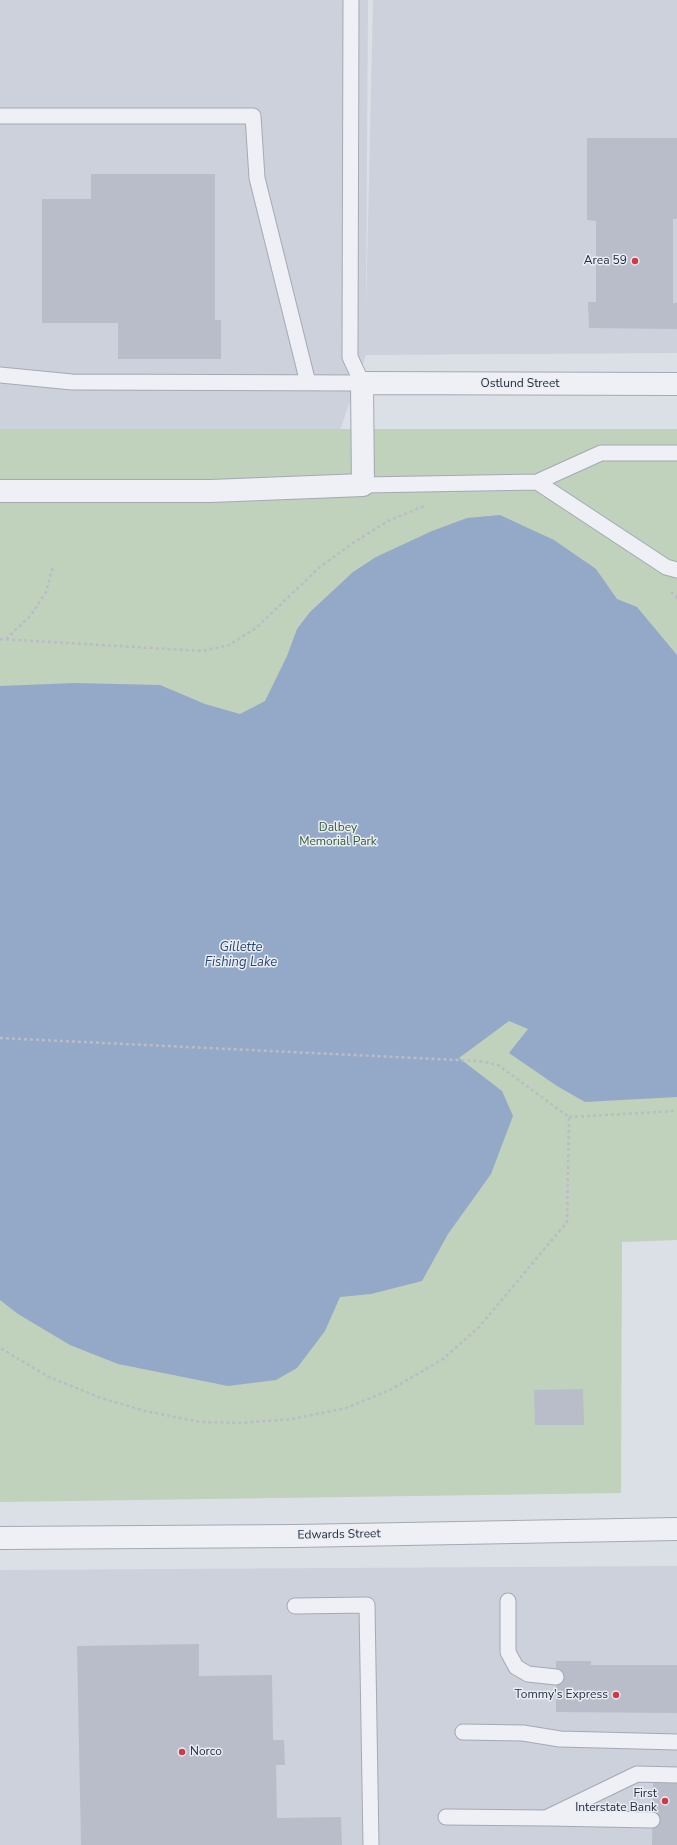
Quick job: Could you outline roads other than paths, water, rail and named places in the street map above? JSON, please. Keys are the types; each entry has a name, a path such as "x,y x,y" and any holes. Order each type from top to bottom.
{"street":[{"name":"Ostlund Street","path":"362,383 677,384"},
{"path":"0,491 211,491 363,485 362,383"},
{"name":"Edwards Street","path":"0,1538 296,1536 677,1529"}],"lane":[{"path":"0,375 72,382 362,383 350,357 351,0"},
{"path":"0,116 253,116 258,178 308,383"},
{"path":"363,485 537,482 601,453 677,453"},
{"path":"537,482 666,567 677,570"},
{"path":"508,1601 508,1652 516,1667 528,1674 556,1677"},
{"path":"295,1606 367,1606 371,1845"},
{"path":"463,1732 523,1732 560,1739 677,1742"},
{"path":"546,1818 637,1774 677,1775"},
{"path":"446,1817 652,1820"}],"water":[{"name":"Gillette Fishing Lake","path":"500,515 554,540 596,569 617,599 637,607 677,655 677,1097 585,1102 557,1086 509,1053 528,1029 509,1021 459,1058 502,1091 513,1116 491,1174 448,1234 422,1281 371,1294 340,1297 325,1331 297,1368 276,1380 228,1386 118,1364 70,1345 18,1314 0,1300 0,686 75,683 160,685 205,704 240,714 265,701 287,656 297,629 310,612 353,572 376,557 432,531 467,518"}],"place":[{"name":"Area 59","path":"635,261"},
{"name":"Tommy's Express","path":"616,1695"},
{"name":"Norco","path":"182,1752"},
{"name":"First Interstate Bank","path":"665,1801"}],"park label":[{"name":"Dalbey Memorial Park","path":"338,835"}]}
